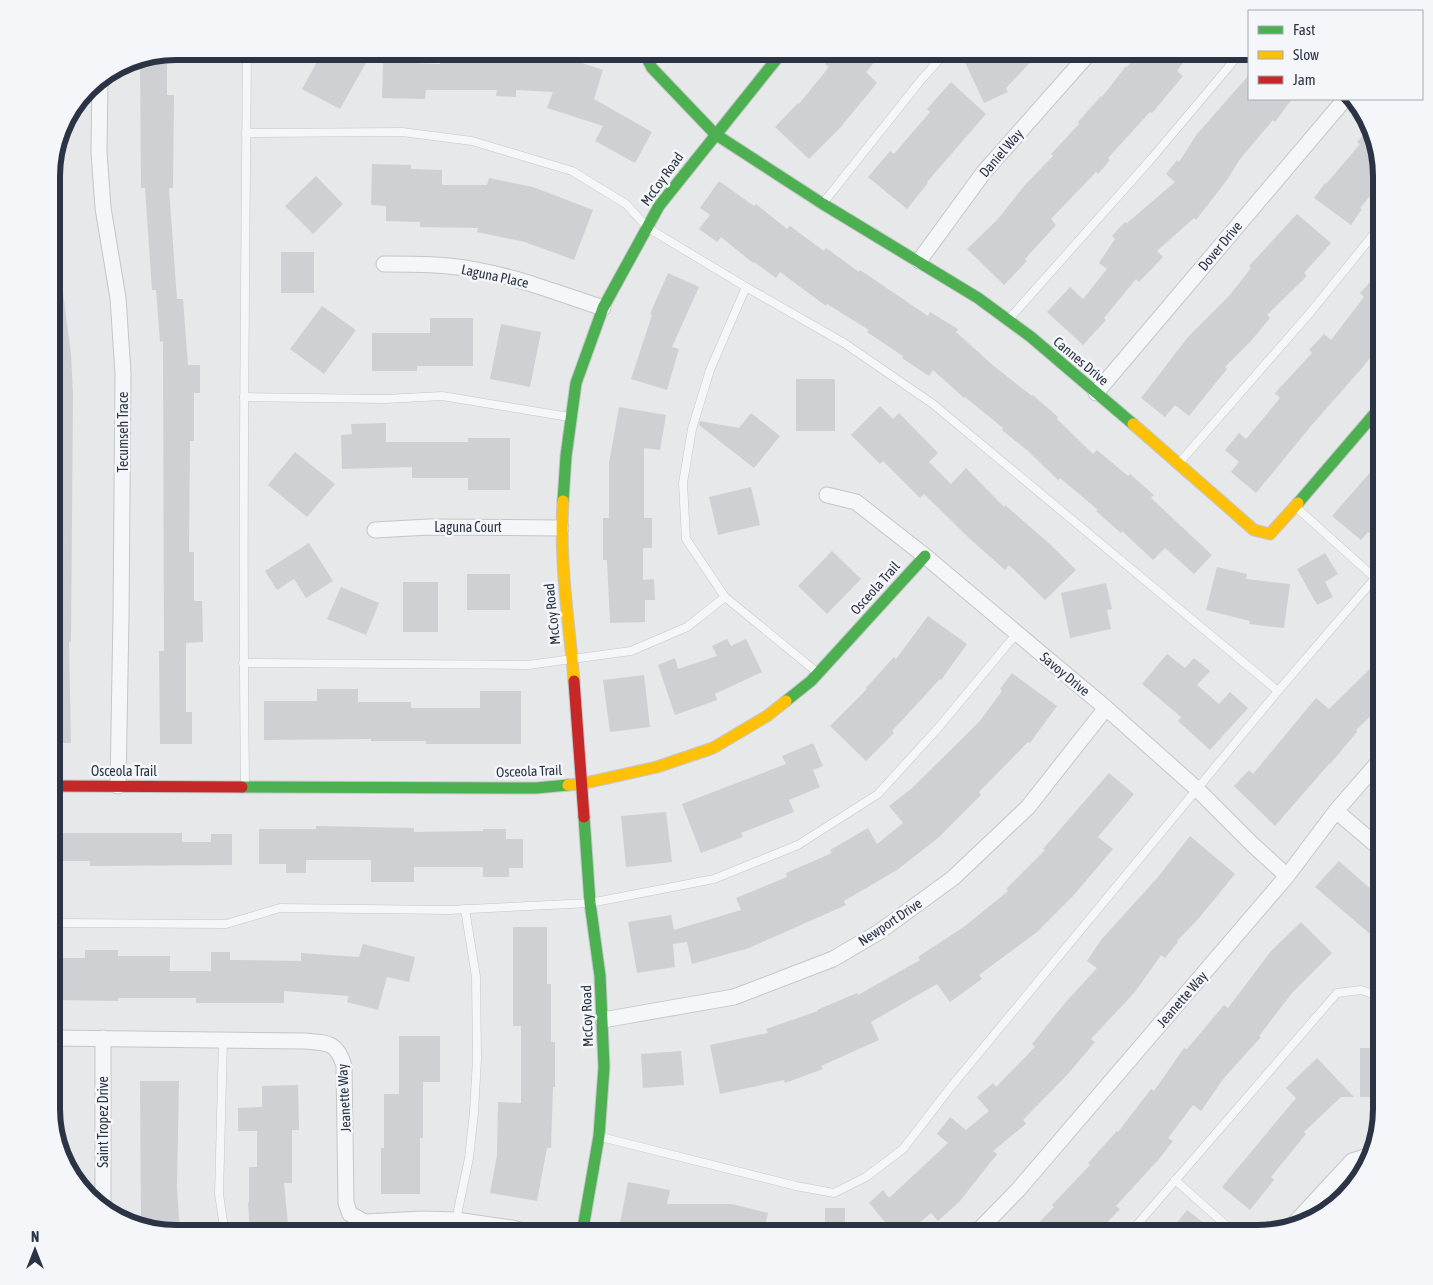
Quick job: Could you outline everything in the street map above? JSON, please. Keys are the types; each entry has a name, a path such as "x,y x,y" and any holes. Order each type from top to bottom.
{"street":[{"name":"Cannes Drive","path":"648,60 652,68 715,134 823,204 978,298 1008,320 1179,463 1254,530 1270,534 1373,416"},
{"name":"McCoy Road","path":"584,1225 599,1136 603,1097 603,1020 600,976 590,903 572,659 562,570 561,528 566,456 576,383 603,308 659,206 776,60"},
{"name":"Daniel Way","path":"919,261 984,172 1083,60"},
{"name":"Tecumseh Trace","path":"100,89 99,151 103,208 118,298 123,373 118,786"},
{"name":"Dover Drive","path":"1096,393 1344,100"},
{"name":"Laguna Place","path":"384,264 429,264 477,270 537,285 603,308"},
{"name":"Savoy Drive","path":"827,494 856,502 925,556 1106,708 1198,789 1252,844 1287,876"},
{"name":"Laguna Court","path":"375,530 429,527 561,528"},
{"name":"Osceola Trail","path":"60,786 536,788 581,784 657,767 713,748 767,716 818,674 925,556"},
{"name":"Newport Drive","path":"603,1020 734,997 833,959 879,932 953,878 1028,807 1106,708"},
{"name":"Jeanette Way","path":"985,1225 1018,1190 1287,876 1336,811 1373,768"},
{"path":"1336,811 1373,842"},
{"name":"Jeanette Way","path":"60,1038 305,1041 328,1043 340,1053 344,1066 346,1203 350,1214 365,1222 456,1220 491,1225"},
{"name":"Saint Tropez Drive","path":"102,1038 102,1198"},
{"path":"1301,1216 1352,1161 1361,1158"}],"lane":[{"path":"245,786 243,663 246,60"},
{"path":"823,204 939,60"},
{"path":"1008,320 1152,158 1234,60"},
{"path":"246,133 402,132 472,141 572,171 626,204 648,228 844,343 933,404 1278,692"},
{"path":"1179,463 1309,314 1373,235"},
{"path":"746,287 710,370 692,428 683,483 686,539 725,597 818,674"},
{"path":"244,397 385,399 442,396 571,417"},
{"path":"1296,506 1373,575"},
{"path":"599,1136 796,1186 834,1193 866,1177 903,1149 950,1088 1278,692 1373,581"},
{"path":"243,663 528,665 631,651 687,627 725,597"},
{"path":"60,923 226,924 280,908 465,909 590,903 714,879 798,846 878,794 939,728 1017,633"},
{"path":"456,1220 469,1158 477,1059 476,977 465,909"},
{"path":"1137,1225 1338,993 1361,990 1373,994"},
{"path":"223,1040 219,1194 224,1225"},
{"path":"1175,1180 1226,1225"}],"building":[{"path":"167,60 167,95 174,95 173,188 169,188 177,299 183,299 188,365 200,365 200,393 194,393 194,441 190,441 189,552 194,552 194,601 202,601 203,642 186,643 186,712 192,712 192,744 160,744 159,651 164,651 163,341 160,342 156,290 152,290 145,188 141,188 140,66"},
{"path":"318,60 367,61 340,109 302,89"},
{"path":"440,60 573,60 603,70 594,99 652,132 635,163 595,141 603,126 547,108 553,92 516,90 516,97 496,96 497,90 426,90 425,99 382,98 383,62 440,64"},
{"path":"829,60 876,60 866,72 877,83 839,129 809,159 775,127 799,104 829,67 825,64"},
{"path":"964,60 1032,60 1006,88 1008,92 984,103"},
{"path":"1133,60 1185,60 1177,71 1183,76 1152,113 1150,112 1108,158 1110,160 1098,174 1096,172 1051,219 1056,225 1025,259 1027,261 1004,285 967,249 998,219 1025,185 1053,156 1051,154 1079,124 1078,122"},
{"path":"1248,76 1248,100 1291,100 1275,122 1273,120 1240,159 1227,180 1196,220 1194,218 1157,251 1163,257 1139,282 1136,279 1104,318 1106,320 1083,345 1047,312 1070,287 1083,299 1107,269 1099,263 1115,239 1112,236 1125,222 1127,223 1175,182 1166,174 1177,160 1179,162 1197,134"},
{"path":"951,82 986,114 927,182 907,209 868,177 890,151 894,154 930,112 927,109"},
{"path":"1365,133 1372,161 1373,193 1360,208 1362,209 1351,225 1314,198 1360,144 1357,142"},
{"path":"372,164 411,165 411,169 442,170 442,185 487,185 489,178 533,187 593,210 574,260 525,242 477,232 478,228 420,227 420,222 386,221 386,206 371,205"},
{"path":"316,176 343,204 313,234 285,206"},
{"path":"719,181 754,206 756,204 787,229 790,226 824,251 826,248 859,272 860,270 928,316 930,312 958,329 956,332 995,367 1033,395 1058,417 1057,419 1093,454 1097,450 1128,476 1130,474 1154,495 1151,498 1212,555 1194,574 1165,548 1153,560 1122,531 1121,533 1096,511 1098,510 1060,478 1058,480 1028,451 1002,430 1003,428 964,398 933,370 929,376 867,332 869,330 827,304 826,306 780,272 776,278 753,263 721,237 717,242 699,229 710,215 700,208"},
{"path":"1297,214 1331,243 1304,273 1307,276 1267,315 1270,318 1251,341 1225,367 1227,369 1189,416 1175,405 1165,417 1141,398 1188,337 1229,296 1251,268 1249,266"},
{"path":"281,252 314,252 314,293 281,293"},
{"path":"668,273 699,287 672,347 679,349 667,390 631,379 652,315 650,314"},
{"path":"60,278 71,354 73,394 71,642 69,642 71,743 60,743"},
{"path":"1373,279 1373,354 1256,493 1231,472 1239,462 1225,450 1239,433 1246,439 1280,398 1275,393 1312,353 1309,350 1324,334 1331,340 1364,297 1360,293"},
{"path":"322,306 356,330 324,374 290,349"},
{"path":"430,318 473,318 473,366 417,366 417,371 372,371 372,333 430,333"},
{"path":"501,324 541,332 530,387 490,379"},
{"path":"796,379 835,379 835,431 796,431"},
{"path":"880,406 893,419 899,413 938,453 929,462 951,484 966,468 1004,507 1005,505 1052,546 1076,570 1045,600 1009,565 1005,570 924,494 920,498 883,461 880,464 851,435"},
{"path":"619,407 666,415 660,450 644,448 644,518 652,518 652,548 643,548 643,580 654,579 655,600 645,600 645,622 610,623 607,560 603,560 603,518 609,518 609,463"},
{"path":"751,413 780,436 754,468 699,425 700,421 739,428"},
{"path":"386,423 386,442 468,442 468,438 510,438 510,490 468,490 468,478 412,478 412,467 342,469 341,435 352,434 351,424"},
{"path":"295,452 335,484 307,517 268,485"},
{"path":"1373,469 1373,536 1368,532 1361,540 1332,516"},
{"path":"751,487 760,525 718,535 709,497"},
{"path":"309,543 333,581 306,598 294,579 277,590 265,571"},
{"path":"832,551 861,579 827,614 798,586"},
{"path":"1325,553 1338,574 1325,582 1333,597 1317,605 1297,569"},
{"path":"1217,567 1247,574 1246,579 1290,584 1284,628 1249,624 1250,621 1206,610"},
{"path":"467,574 510,574 510,610 467,610"},
{"path":"403,582 438,582 438,632 403,632"},
{"path":"1106,583 1112,609 1107,610 1111,629 1070,638 1061,593"},
{"path":"341,587 379,603 366,635 327,619"},
{"path":"928,616 967,644 941,680 892,731 894,733 866,761 830,726 867,689 894,657 896,659"},
{"path":"727,639 731,646 746,639 762,672 715,694 717,700 675,715 658,665 675,658 678,669 717,656 712,646"},
{"path":"1167,654 1185,668 1194,658 1210,671 1197,685 1219,704 1230,692 1248,708 1210,750 1178,721 1181,717 1142,684"},
{"path":"1373,666 1373,714 1356,730 1357,732 1330,764 1275,826 1234,786 1249,770 1253,774 1316,698 1329,709"},
{"path":"1012,673 1057,706 1030,743 1028,742 979,792 981,795 938,838 897,870 844,901 846,905 749,948 692,964 687,942 673,944 675,967 637,973 628,922 671,915 674,930 741,910 736,898 787,877 786,873 832,853 830,850 868,828 877,844 903,823 889,806 911,789 980,721 1002,691 1000,689"},
{"path":"644,675 650,727 610,732 603,680"},
{"path":"317,689 358,689 358,702 411,702 411,708 480,708 480,691 521,691 521,744 426,744 426,741 371,741 371,739 264,740 264,701 317,701"},
{"path":"813,743 823,766 813,770 820,787 789,800 794,812 741,833 743,837 701,853 682,804 786,764 782,756"},
{"path":"1109,773 1134,794 1098,837 1113,849 1073,896 1037,932 979,975 982,979 950,1002 937,984 871,1022 879,1040 821,1066 823,1069 785,1083 784,1080 720,1094 710,1045 768,1033 766,1029 818,1011 857,993 858,995 920,960 918,957 965,926 1008,891 1006,889 1045,850 1043,849"},
{"path":"666,812 672,862 626,867 621,816"},
{"path":"316,826 414,828 414,832 506,829 506,839 523,839 523,868 509,868 509,877 483,877 483,867 414,867 414,882 371,882 371,860 306,860 306,873 286,873 286,864 259,864 259,829 316,829"},
{"path":"60,833 182,833 182,842 211,842 211,834 232,834 232,865 90,866 90,861 60,861"},
{"path":"1190,836 1235,874 1199,918 1177,941 1165,958 1161,955 1135,992 1091,1039 1095,1042 1068,1074 1023,1120 1026,1124 993,1151 997,1154 960,1201 938,1221 931,1213 917,1225 887,1225 869,1203 883,1190 889,1198 948,1143 937,1134 950,1117 966,1130 989,1111 977,1097 993,1083 996,1087 1035,1047 1032,1044 1065,1003 1097,968 1087,961 1101,940 1158,877"},
{"path":"1339,861 1373,891 1373,936 1315,887"},
{"path":"1301,922 1332,953 1292,993 1259,1036 1261,1037 1224,1078 1201,1111 1193,1105 1168,1138 1173,1141 1116,1206 1120,1209 1105,1225 1037,1225 1054,1207 1052,1205 1090,1165 1088,1163 1118,1132 1151,1089 1154,1091 1184,1048 1187,1049 1224,1005 1228,1008 1271,951"},
{"path":"513,927 547,927 547,984 551,984 551,1042 555,1042 555,1087 553,1087 551,1148 547,1148 537,1201 490,1193 497,1155 498,1102 521,1103 521,1026 513,1026"},
{"path":"363,944 415,957 409,982 387,977 378,1010 347,1002 349,996 284,991 284,1003 196,1003 196,998 118,998 118,1001 60,1000 60,958 85,958 85,950 118,950 118,956 170,956 170,971 211,971 211,952 230,952 230,960 301,961 301,953 359,957"},
{"path":"399,1036 440,1036 440,1082 423,1082 420,1194 381,1194 381,1148 384,1148 384,1094 399,1094"},
{"path":"1360,1048 1373,1048 1373,1097 1360,1097"},
{"path":"681,1051 684,1085 643,1088 641,1054"},
{"path":"1317,1058 1354,1097 1341,1097 1304,1132 1306,1134 1271,1177 1274,1180 1250,1210 1222,1187 1296,1098 1286,1088"},
{"path":"140,1081 179,1081 177,1186 179,1225 154,1223 141,1220"},
{"path":"298,1085 299,1130 292,1130 292,1183 284,1183 288,1225 249,1225 249,1167 257,1167 257,1131 238,1131 238,1108 262,1107 262,1086"},
{"path":"628,1182 670,1190 667,1204 732,1204 768,1213 765,1225 630,1225 620,1223"},
{"path":"825,1208 845,1208 845,1225 825,1225"},
{"path":"1187,1210 1206,1225 1175,1225"}],"traffic: fast":[{"path":"648,60 652,68 715,134 823,204 978,298 1031,337 1133,424"},
{"path":"563,501 566,456 576,383 603,308 659,206 776,60"},
{"path":"1298,503 1373,416"},
{"path":"786,701 811,681 925,556"},
{"path":"242,787 536,788 568,785"},
{"path":"584,817 590,903 600,976 604,1067 599,1136 584,1225"}],"traffic: slow":[{"path":"1133,424 1254,530 1270,534 1298,503"},
{"path":"563,501 563,569 574,681"},
{"path":"568,785 581,784 657,767 713,748 767,716 786,701"}],"traffic: jam":[{"path":"574,681 584,817"},
{"path":"60,786 242,787"}]}
